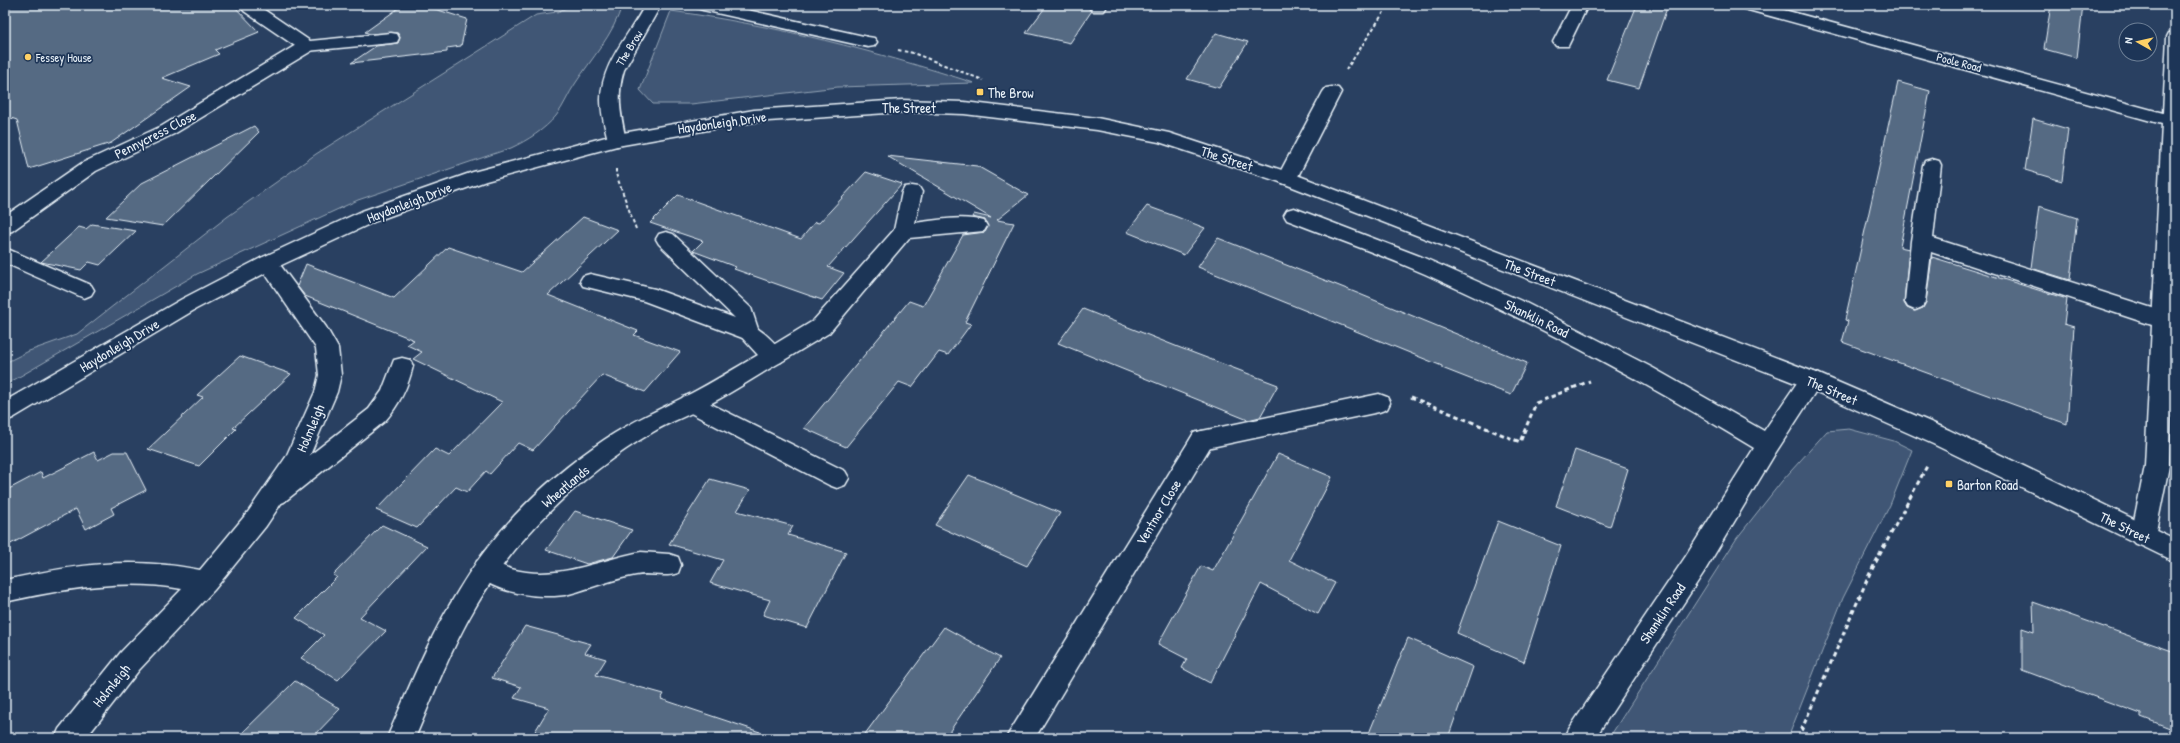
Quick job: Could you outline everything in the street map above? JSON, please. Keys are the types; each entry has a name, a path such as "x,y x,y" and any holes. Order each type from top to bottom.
{"street":[{"name":"The Brow","path":"617,140 610,96 611,83 620,61 641,28 653,5"},
{"path":"703,5 868,42"},
{"path":"1562,42 1580,5"},
{"name":"Poole Road","path":"1747,5 2172,121"},
{"path":"250,8 307,46 391,38"},
{"path":"2143,536 2157,466 2163,320 2173,164 2172,121 2175,37"},
{"name":"Pennycress Close","path":"5,226 57,188 89,167 168,130 307,46"},
{"path":"1286,178 1332,92"},
{"name":"The Street","path":"854,108 932,107 1023,114 1096,124 1162,137 1286,178 1811,380 1942,437 2175,551"},
{"name":"Haydonleigh Drive","path":"5,412 189,304 322,236 416,198 480,176 617,140 754,116 854,108"},
{"path":"1915,302 1921,241 1932,165"},
{"path":"912,192 904,232 938,227 977,226"},
{"name":"Shanklin Road","path":"1294,214 1430,268 1501,300 1630,365 1691,398 1768,445"},
{"name":"Wheatlands","path":"401,738 438,656 467,599 486,569 553,492 638,429 691,403 821,327 904,232"},
{"path":"666,239 744,313 748,332"},
{"path":"1921,241 2163,320"},
{"path":"5,255 84,290"},
{"name":"Holmleigh","path":"69,738 130,661 204,582 257,520 296,462 326,392 330,375 330,361 327,348 268,263"},
{"path":"590,281 648,294 748,332 773,356"},
{"path":"273,497 377,415 388,404 397,386 402,366"},
{"name":"Shanklin Road","path":"1579,738 1695,564 1768,445 1811,380"},
{"path":"691,403 837,478"},
{"name":"Ventnor Close","path":"1020,738 1202,440 1379,403"},
{"path":"486,569 508,580 552,585 568,583 618,567 641,563 669,565"},
{"path":"5,591 55,580 100,574 160,574 204,582"}],"path":[{"path":"1332,92 1386,9 1378,5"},
{"path":"868,42 913,53 990,82 1023,114"},
{"path":"1379,403 1409,396 1520,442 1536,403 1630,365"},
{"path":"1798,738 1870,573 1942,437"}],"shaded area":[{"path":"573,5 622,5 614,26 602,46 581,75 559,112 546,126 524,142 511,148 358,200 197,274 5,385 5,363 29,351 77,334 227,217 316,154 536,15 557,12"},
{"path":"671,11 786,31 824,40 900,60 974,83 838,87 691,104 653,104 640,90"},
{"path":"1849,429 1894,441 1912,450 1890,505 1843,598 1788,738 1609,738 1737,538 1782,481 1827,431"}],"building":[{"path":"5,5 233,5 259,32 215,50 219,54 162,78 191,87 111,143 29,169 17,120 5,116"},
{"path":"403,5 422,5 467,19 461,46 447,48 447,52 351,63 376,46 398,43 400,37 397,33 370,34 365,32"},
{"path":"1047,5 1087,5 1091,12 1070,43 1026,33"},
{"path":"1637,5 1668,5 1639,88 1607,80"},
{"path":"2051,5 2083,5 2077,58 2044,49"},
{"path":"1216,33 1248,42 1219,88 1187,79"},
{"path":"1898,82 1930,91 1900,247 1909,249 1904,303 1907,308 1914,311 1923,308 1926,302 1932,257 2067,299 2064,324 2074,327 2067,424 1842,342 1848,321 1845,320"},
{"path":"2033,119 2068,129 2062,181 2025,170"},
{"path":"254,126 259,132 163,226 106,217 142,183"},
{"path":"887,156 977,166 1028,195 997,220 1014,223 965,322 971,324 948,355 939,352 912,387 899,382 846,447 804,428 909,301 923,306 963,235 985,232 988,227 985,220 972,217 974,214 991,218"},
{"path":"866,172 902,184 828,267 844,273 822,300 734,269 736,267 693,251 703,241 650,223 678,195 801,239 815,222 819,223"},
{"path":"1147,206 1205,228 1184,255 1127,232"},
{"path":"2039,206 2077,218 2070,280 2031,268"},
{"path":"583,217 618,230 548,295 638,331 634,335 680,352 645,392 602,375 533,450 518,443 490,474 486,471 467,492 456,487 417,528 376,510 435,449 449,456 502,402 413,359 422,352 407,345 414,340 305,296 297,286 306,264 394,298 448,247 522,272"},
{"path":"92,224 136,231 100,265 89,262 81,270 41,262 79,227 86,229"},
{"path":"1218,238 1527,363 1511,395 1442,368 1442,366 1198,267"},
{"path":"1083,309 1278,385 1260,417 1248,420 1058,343"},
{"path":"240,356 291,374 233,428 236,429 199,466 148,449 203,397 197,395"},
{"path":"1575,450 1628,469 1610,527 1556,506"},
{"path":"94,452 98,460 114,452 127,452 146,490 111,508 114,514 86,529 76,509 5,547 5,491 41,472 43,478"},
{"path":"1278,454 1332,477 1289,560 1335,583 1318,614 1261,584 1210,683 1182,668 1187,659 1158,644 1201,566 1213,571"},
{"path":"969,475 1060,513 1027,566 935,525"},
{"path":"710,479 750,490 737,511 793,526 788,535 846,552 807,628 763,615 770,600 710,583 723,560 669,544"},
{"path":"575,511 632,530 613,557 587,564 546,550"},
{"path":"1498,521 1561,546 1524,662 1457,633"},
{"path":"382,525 427,546 360,617 386,631 338,680 301,658 324,635 296,618 337,577 333,575"},
{"path":"2033,602 2175,652 2175,730 2141,717 2141,714 2022,670 2022,628 2034,632"},
{"path":"525,626 591,644 585,653 606,659 596,675 664,694 661,699 760,732 759,738 531,738 549,708 514,698 521,687 492,678"},
{"path":"944,627 1000,658 945,738 862,738"},
{"path":"1408,638 1473,667 1448,738 1367,738"},
{"path":"295,681 340,709 312,738 237,738"}],"place":[{"name":"Fessey House","path":"28,57"},
{"name":"The Brow","path":"980,92"},
{"name":"Barton Road","path":"1949,484"}]}
